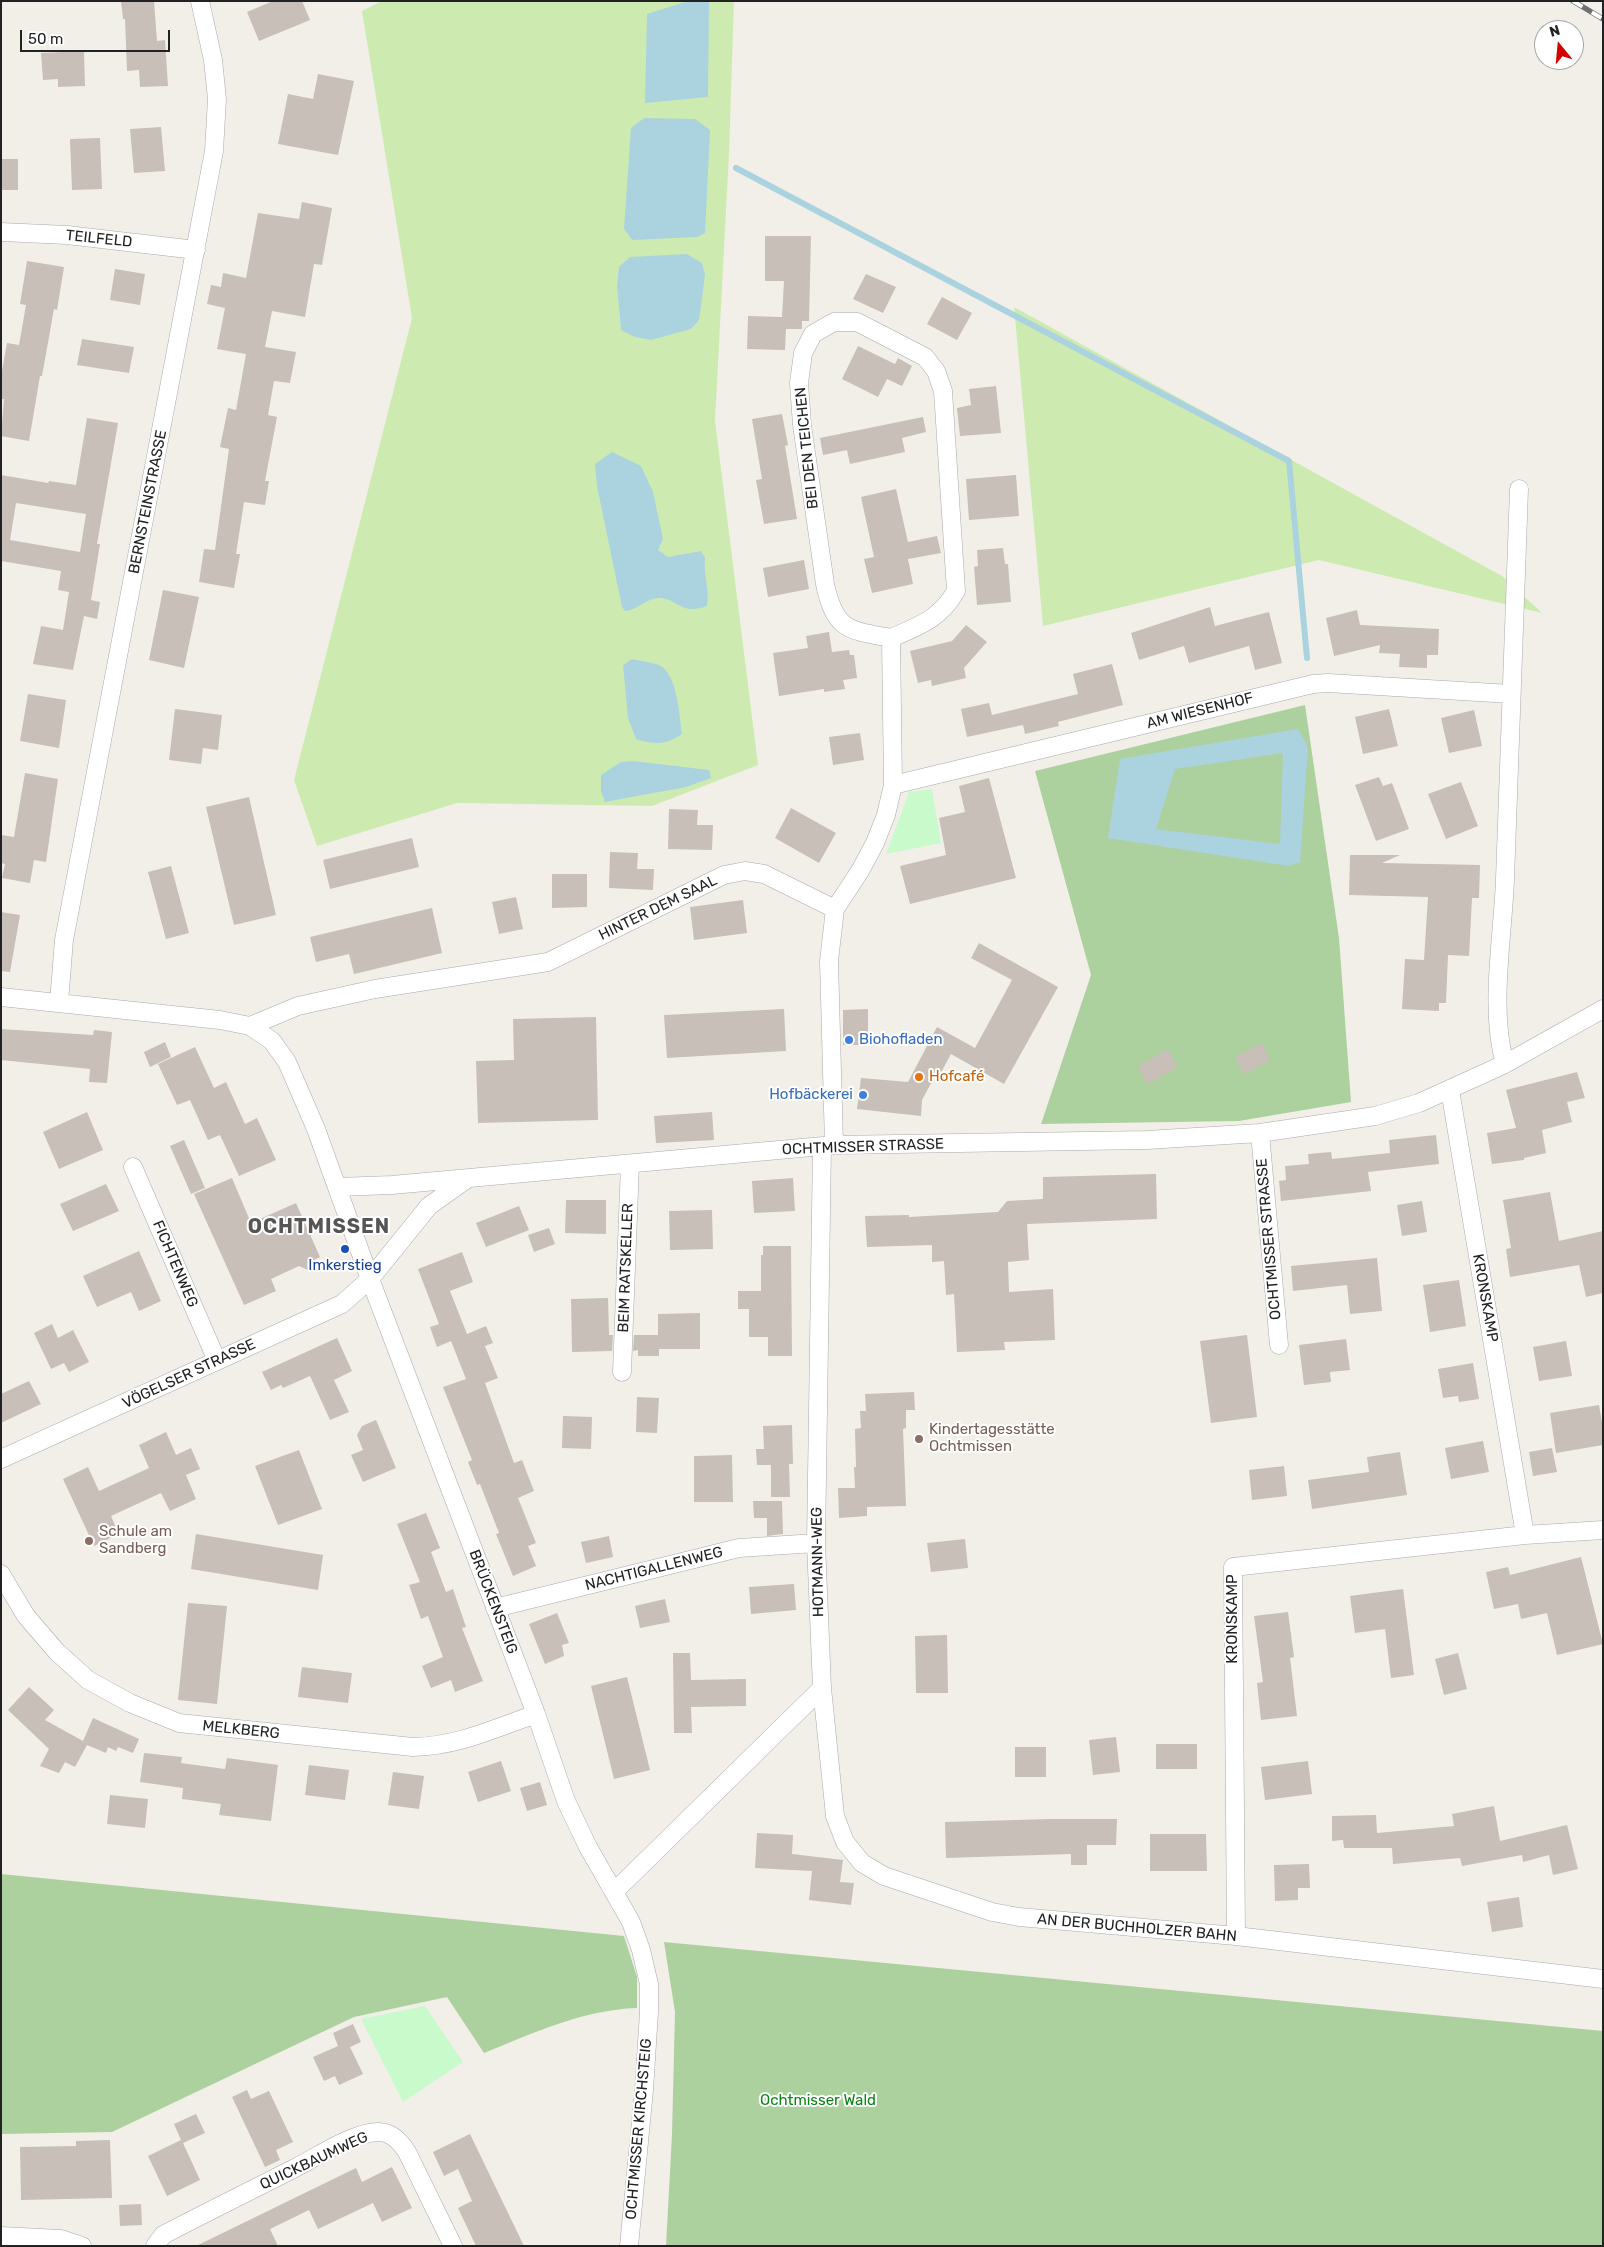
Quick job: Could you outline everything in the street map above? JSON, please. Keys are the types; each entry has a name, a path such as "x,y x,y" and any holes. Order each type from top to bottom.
{"street":[{"name":"BERNSTEINSTRASSE","path":"59,1002 64,940 214,151 217,99 213,60 200,1"},
{"name":"TEILFELD","path":"1,232 67,235 196,250"},
{"name":"BEI DEN TEICHEN","path":"834,322 857,322 925,357 936,371 943,391 956,591 947,606 929,621 890,638 863,633 842,624 830,605 825,584 802,425 799,383 803,353 814,334 834,322"},
{"path":"1505,1064 1499,1043 1497,1020 1504,902 1519,489"},
{"path":"828,1145 829,961 834,909 860,871 875,844 886,815 893,785 890,638"},
{"name":"AM WIESENHOF","path":"893,785 1313,684 1328,683 1511,694"},
{"name":"HINTER DEM SAAL","path":"250,1026 298,1006 375,989 548,962 724,875 745,871 764,874 834,909"},
{"path":"1,997 220,1020 250,1026 272,1041 287,1062 316,1129 338,1187"},
{"name":"OCHTMISSER STRASSE","path":"338,1187 392,1185 828,1145 1147,1140 1260,1133 1375,1116 1419,1103 1505,1064 1603,1009"},
{"name":"KRONSKAMP","path":"1450,1090 1525,1535"},
{"name":"OCHTMISSER STRASSE","path":"1260,1133 1279,1345"},
{"name":"HOTMANN-WEG","path":"822,1688 816,1543 828,1145"},
{"name":"BEIM RATSKELLER","path":"622,1372 630,1164"},
{"name":"FICHTENWEG","path":"133,1167 217,1361"},
{"path":"370,1278 429,1206 468,1178"},
{"name":"BRÜCKENSTEIG","path":"338,1187 370,1278 536,1714 566,1801 588,1847 615,1891 631,1922 641,1950 649,1984 649,2012"},
{"name":"VÖGELSER STRASSE","path":"1,1459 342,1304 370,1278"},
{"name":"KRONSKAMP","path":"1236,1936 1233,1567 1525,1535 1603,1530"},
{"name":"NACHTIGALLENWEG","path":"495,1608 739,1548 816,1543"},
{"name":"MELKBERG","path":"1,1574 26,1616 57,1652 88,1680 130,1704 179,1723 413,1748 438,1747 458,1742 536,1714"},
{"path":"615,1891 822,1688"},
{"name":"AN DER BUCHHOLZER BAHN","path":"822,1688 835,1816 845,1842 862,1863 884,1876 992,1912 1019,1917 1236,1936 1603,1980"},
{"name":"OCHTMISSER KIRCHSTEIG","path":"629,2246 644,2090 649,2012"},
{"name":"QUICKBAUMWEG","path":"155,2246 163,2235 344,2144 378,2132 389,2134 400,2141 453,2246"},
{"path":"1,2236 61,2240 82,2246"}],"green space":[{"path":"382,1 734,1 729,153 715,421 758,765 652,806 457,803 317,846 294,780 412,318 362,11"},
{"path":"1014,307 1502,576 1542,613 1319,560 1043,626"},
{"path":"1305,705 1339,938 1351,1102 1239,1121 1041,1124 1091,975 1035,771"},
{"path":"932,789 941,843 886,854 909,792"},
{"path":"1,1874 624,1936 637,1977 637,2008 597,2013 578,2018 540,2030 484,2053 447,1997 354,2017 112,2132 1,2134"},
{"name":"Ochtmisser Wald","path":"664,1942 1603,2031 1603,2246 666,2246 672,2134 675,2012"},
{"path":"425,2006 463,2062 403,2102 361,2019"}],"water":[{"path":"688,1 709,1 708,97 645,103 647,14"},
{"path":"644,118 695,119 710,130 705,233 697,237 632,240 624,229 631,128"},
{"path":"687,254 702,263 705,274 699,320 691,329 651,340 635,337 621,330 617,286 619,267 630,257"},
{"path":"612,452 641,466 653,492 663,539 658,550 668,557 701,551 705,558 707,606 690,609 658,598 649,600 634,609 625,611 622,607 597,486 595,464"},
{"path":"632,659 659,665 670,677 674,686 682,734 660,743 636,739 628,718 623,665"},
{"path":"1298,729 1308,747 1300,862 1289,866 1108,838 1120,759","holes":["1283,753 1280,844 1156,829 1175,769"]},
{"path":"633,761 709,770 711,778 686,787 605,802 601,791 601,775 621,762"}],"building":[{"path":"121,1 154,1 157,41 165,40 168,86 140,87 139,70 127,71 125,19 123,19"},
{"path":"273,1 302,1 310,20 259,41 247,12"},
{"path":"84,51 85,86 58,87 58,79 43,80 41,53"},
{"path":"318,74 354,81 338,155 278,144 288,94 313,99"},
{"path":"161,127 165,171 134,173 130,129"},
{"path":"100,138 102,189 72,190 70,139"},
{"path":"1,159 18,159 18,190 1,190"},
{"path":"302,202 332,208 322,265 314,264 305,317 272,311 265,347 296,352 290,383 274,381 268,415 277,417 265,481 269,481 265,505 244,502 236,554 240,554 234,588 199,582 204,549 215,550 229,449 220,447 228,408 236,410 246,354 217,349 225,308 207,304 211,285 221,287 223,273 246,278 258,213 299,219"},
{"path":"765,236 811,236 809,321 802,321 802,329 786,329 785,350 747,349 748,316 782,317 784,281 765,281"},
{"path":"27,261 64,267 57,310 54,309 42,376 40,376 29,441 1,436 4,399 1,399 1,376 7,343 19,345 26,305 20,304"},
{"path":"115,269 145,274 140,305 110,300"},
{"path":"866,274 896,287 883,313 853,299"},
{"path":"942,297 972,313 957,340 927,324"},
{"path":"82,339 134,347 129,373 77,365"},
{"path":"858,346 895,364 898,358 912,366 902,386 887,379 878,397 842,379"},
{"path":"996,386 1001,433 960,436 957,408 971,405 969,389"},
{"path":"782,414 788,445 785,446 797,519 764,524 756,480 762,479 752,419"},
{"path":"923,417 926,432 902,438 905,452 850,464 847,450 823,455 820,438"},
{"path":"87,418 118,423 97,544 100,544 91,600 100,602 97,619 84,616 73,670 33,664 41,626 63,630 69,592 58,590 61,571 1,561 1,475 48,483 49,481 76,485","holes":["16,503 86,514 80,552 10,540"]},
{"path":"1016,475 1019,516 969,520 966,479"},
{"path":"896,489 908,542 937,536 941,553 908,559 913,584 872,593 864,559 874,557 861,497"},
{"path":"1003,548 1005,564 1008,564 1011,602 977,605 974,567 978,566 977,550"},
{"path":"804,560 809,589 768,597 763,568"},
{"path":"163,590 199,597 184,668 149,660"},
{"path":"1210,607 1215,626 1269,612 1282,663 1255,670 1249,646 1189,663 1184,646 1139,660 1131,633"},
{"path":"1357,610 1360,625 1439,629 1438,655 1427,655 1427,668 1399,667 1400,654 1379,653 1380,645 1334,656 1326,618"},
{"path":"966,625 987,642 964,668 966,678 932,686 931,680 918,683 910,651 952,641"},
{"path":"829,632 832,652 849,650 850,655 854,655 857,678 843,680 845,689 824,692 824,689 779,696 773,653 808,648 806,636"},
{"path":"1112,664 1123,705 1058,722 1059,726 1025,734 1023,725 967,737 961,709 989,703 992,715 1078,694 1073,674"},
{"path":"28,694 66,700 59,748 20,741"},
{"path":"175,709 222,715 218,750 203,748 201,764 169,760"},
{"path":"1389,709 1398,746 1363,754 1355,717"},
{"path":"1474,710 1482,746 1449,753 1441,718"},
{"path":"860,733 864,760 833,765 829,737"},
{"path":"25,773 58,779 46,862 34,860 30,883 2,878 5,864 1,863 1,835 14,837"},
{"path":"1379,777 1383,786 1392,783 1409,829 1376,841 1355,785"},
{"path":"989,778 1016,878 910,904 900,866 946,855 939,818 965,812 959,786"},
{"path":"1461,782 1478,826 1446,839 1428,794"},
{"path":"249,797 276,915 234,925 206,807"},
{"path":"791,808 836,833 819,863 775,838"},
{"path":"669,809 698,810 697,825 713,825 712,850 668,849"},
{"path":"412,838 419,867 330,889 323,860"},
{"path":"610,852 638,853 637,869 654,869 653,890 609,888"},
{"path":"1350,855 1400,855 1382,863 1480,865 1479,898 1472,898 1469,956 1448,955 1446,1003 1439,1003 1439,1011 1402,1009 1405,959 1424,960 1428,897 1349,895"},
{"path":"171,866 189,933 166,939 148,872"},
{"path":"552,874 587,874 587,907 552,908"},
{"path":"516,897 523,929 499,934 492,902"},
{"path":"743,900 747,933 694,940 690,907"},
{"path":"432,908 442,953 354,974 349,954 316,962 310,937"},
{"path":"1,912 20,915 10,972 1,971"},
{"path":"979,943 1058,987 1004,1084 951,1054 938,1078 935,1076 922,1100 921,1116 857,1109 861,1078 908,1082 937,1027 975,1048 1012,980 971,958"},
{"path":"784,1009 786,1051 667,1058 664,1015"},
{"path":"868,1009 868,1045 843,1045 843,1010"},
{"path":"596,1017 598,1120 478,1123 476,1061 514,1060 513,1019"},
{"path":"1,1029 93,1035 94,1030 112,1032 107,1083 89,1082 90,1069 1,1060"},
{"path":"165,1042 171,1057 150,1067 144,1052"},
{"path":"1262,1043 1270,1060 1244,1074 1235,1057"},
{"path":"195,1047 214,1088 226,1082 245,1124 257,1118 276,1160 239,1176 220,1135 208,1140 190,1100 177,1105 158,1064"},
{"path":"1168,1049 1178,1067 1147,1084 1138,1066"},
{"path":"1577,1072 1585,1098 1567,1102 1572,1122 1542,1130 1546,1153 1524,1158 1524,1160 1492,1164 1487,1133 1516,1128 1506,1090"},
{"path":"87,1112 103,1150 59,1169 43,1132"},
{"path":"712,1112 714,1140 656,1143 654,1116"},
{"path":"1436,1135 1439,1164 1368,1172 1371,1191 1281,1201 1279,1181 1286,1180 1285,1166 1309,1164 1308,1154 1331,1152 1332,1159 1390,1153 1389,1140"},
{"path":"184,1140 205,1188 191,1194 170,1146"},
{"path":"1156,1174 1157,1219 1027,1224 1029,1260 1008,1262 1009,1292 1053,1289 1055,1340 1004,1342 1005,1350 957,1352 954,1294 946,1295 944,1261 932,1262 932,1245 867,1247 865,1216 909,1215 909,1217 998,1212 1007,1201 1043,1199 1043,1177"},
{"path":"232,1178 251,1223 296,1203 320,1257 314,1260 310,1271 299,1266 271,1279 276,1291 244,1305 194,1194"},
{"path":"793,1178 795,1211 754,1213 752,1181"},
{"path":"106,1184 119,1211 73,1231 60,1204"},
{"path":"1550,1192 1559,1241 1603,1231 1603,1293 1586,1297 1579,1265 1510,1277 1506,1249 1511,1248 1503,1200"},
{"path":"566,1200 606,1200 606,1234 565,1233"},
{"path":"1422,1201 1427,1232 1402,1236 1397,1205"},
{"path":"519,1206 529,1230 486,1247 476,1223"},
{"path":"712,1210 713,1249 670,1250 669,1211"},
{"path":"549,1228 555,1244 534,1252 528,1235"},
{"path":"763,1246 791,1246 792,1356 768,1356 768,1337 749,1337 749,1309 738,1309 738,1291 761,1291 761,1255 763,1255"},
{"path":"139,1251 161,1301 139,1311 131,1292 97,1307 83,1276"},
{"path":"462,1252 473,1282 450,1291 467,1334 486,1326 493,1343 485,1346 498,1378 485,1383 514,1463 522,1460 534,1491 518,1498 536,1543 528,1546 536,1566 513,1576 496,1534 499,1533 480,1484 477,1485 468,1462 472,1460 443,1387 466,1379 451,1341 437,1347 430,1327 439,1324 418,1269"},
{"path":"1377,1258 1382,1311 1350,1314 1347,1285 1293,1291 1291,1266"},
{"path":"1459,1280 1466,1326 1430,1332 1423,1285"},
{"path":"608,1298 609,1335 613,1335 612,1351 572,1352 571,1299"},
{"path":"700,1313 700,1349 659,1349 659,1356 638,1356 638,1350 633,1351 634,1335 658,1335 658,1314"},
{"path":"52,1324 58,1338 73,1330 89,1362 69,1372 64,1363 51,1369 34,1333"},
{"path":"1247,1335 1257,1417 1211,1423 1200,1341"},
{"path":"337,1338 352,1371 334,1380 349,1412 330,1420 310,1376 283,1388 281,1385 271,1390 262,1372"},
{"path":"1346,1339 1350,1370 1330,1372 1331,1382 1304,1385 1299,1345"},
{"path":"1566,1341 1572,1376 1539,1381 1533,1347"},
{"path":"1473,1363 1479,1399 1459,1402 1458,1396 1443,1398 1438,1369"},
{"path":"29,1381 41,1404 1,1423 1,1394"},
{"path":"914,1392 915,1410 906,1410 906,1428 903,1429 906,1506 867,1507 867,1516 839,1518 838,1488 855,1488 855,1429 861,1428 860,1411 866,1411 865,1394"},
{"path":"637,1397 659,1398 657,1433 636,1432"},
{"path":"1599,1405 1603,1428 1603,1445 1556,1453 1550,1413"},
{"path":"563,1416 592,1417 591,1449 562,1448"},
{"path":"376,1420 396,1468 363,1482 351,1455 363,1450 357,1435 362,1426"},
{"path":"792,1425 793,1464 789,1464 790,1497 771,1497 771,1465 757,1465 756,1449 764,1449 763,1426"},
{"path":"166,1432 176,1455 191,1448 200,1469 186,1475 196,1499 170,1511 161,1493 111,1516 119,1534 94,1546 63,1479 88,1467 99,1491 149,1468 139,1445"},
{"path":"1483,1441 1489,1472 1451,1479 1445,1448"},
{"path":"1552,1448 1557,1472 1533,1476 1529,1452"},
{"path":"299,1450 322,1509 278,1525 255,1466"},
{"path":"1400,1452 1407,1495 1312,1509 1308,1480 1369,1472 1367,1457"},
{"path":"732,1455 733,1502 694,1502 694,1456"},
{"path":"1284,1466 1287,1496 1252,1500 1249,1470"},
{"path":"753,1501 782,1501 783,1534 767,1536 767,1518 754,1518"},
{"path":"426,1513 440,1548 431,1552 446,1592 453,1589 466,1627 462,1628 483,1681 455,1692 451,1680 431,1688 422,1666 443,1657 428,1616 421,1619 409,1585 420,1582 397,1524"},
{"path":"196,1534 323,1555 318,1590 191,1569"},
{"path":"609,1536 613,1557 586,1563 581,1542"},
{"path":"965,1539 968,1568 931,1572 927,1543"},
{"path":"1581,1557 1603,1644 1557,1655 1547,1613 1521,1619 1518,1604 1494,1609 1486,1572 1508,1567 1510,1575"},
{"path":"794,1584 796,1610 751,1614 749,1587"},
{"path":"1403,1589 1414,1675 1391,1678 1385,1629 1355,1633 1350,1596"},
{"path":"665,1599 670,1622 640,1628 635,1606"},
{"path":"188,1603 227,1606 217,1704 178,1700"},
{"path":"1288,1612 1294,1657 1290,1658 1297,1716 1261,1720 1257,1683 1263,1682 1254,1616"},
{"path":"557,1613 569,1643 562,1645 564,1656 545,1664 529,1624"},
{"path":"947,1635 948,1693 916,1693 915,1636"},
{"path":"673,1653 690,1653 691,1680 746,1679 746,1706 691,1707 692,1733 674,1733"},
{"path":"1458,1653 1467,1689 1444,1695 1435,1659"},
{"path":"302,1667 352,1673 348,1703 298,1697"},
{"path":"627,1677 650,1770 614,1779 591,1686"},
{"path":"29,1687 54,1710 45,1720 83,1741 93,1718 139,1739 133,1753 118,1747 116,1751 108,1747 106,1753 87,1745 75,1767 65,1762 59,1773 40,1766 49,1749 8,1710"},
{"path":"1116,1737 1120,1772 1093,1775 1089,1740"},
{"path":"1156,1744 1197,1744 1197,1769 1156,1769"},
{"path":"1015,1747 1046,1747 1046,1777 1015,1777"},
{"path":"144,1753 182,1757 181,1763 225,1769 227,1758 278,1765 271,1821 219,1815 221,1804 182,1799 183,1788 140,1782"},
{"path":"501,1761 511,1791 478,1802 468,1772"},
{"path":"1308,1761 1312,1794 1265,1800 1261,1767"},
{"path":"309,1765 349,1770 345,1800 305,1795"},
{"path":"393,1772 424,1776 419,1809 388,1805"},
{"path":"540,1782 547,1805 527,1811 520,1788"},
{"path":"110,1795 148,1799 145,1828 107,1824"},
{"path":"1494,1806 1500,1841 1567,1825 1578,1869 1553,1875 1549,1855 1523,1862 1522,1855 1462,1866 1460,1858 1393,1864 1392,1848 1344,1848 1343,1840 1332,1841 1332,1816 1376,1815 1377,1833 1454,1826 1452,1814"},
{"path":"1117,1819 1116,1845 1087,1845 1087,1865 1071,1865 1071,1854 946,1858 945,1822"},
{"path":"757,1833 793,1835 792,1854 843,1860 840,1882 854,1883 851,1905 809,1900 812,1871 755,1868"},
{"path":"1150,1834 1206,1834 1207,1871 1150,1871"},
{"path":"1309,1864 1310,1888 1298,1888 1298,1900 1275,1901 1274,1865"},
{"path":"1519,1897 1523,1927 1492,1932 1487,1902"},
{"path":"353,2024 361,2042 350,2047 363,2074 339,2085 335,2076 324,2081 313,2057 338,2046 333,2033"},
{"path":"247,2090 251,2099 269,2091 293,2142 276,2150 280,2160 265,2167 232,2097"},
{"path":"196,2114 205,2133 183,2143 200,2180 167,2196 148,2156 181,2140 174,2124"},
{"path":"470,2134 524,2246 476,2246 458,2208 472,2201 458,2169 444,2176 433,2152"},
{"path":"110,2140 112,2198 21,2200 20,2147 76,2146 76,2141"},
{"path":"392,2167 412,2208 382,2222 373,2203 318,2229 309,2210 270,2229 278,2246 196,2246 356,2168 362,2182"},
{"path":"141,2204 142,2225 120,2226 119,2205"}],"waterway":[{"path":"736,168 1289,461 1307,658"}],"railway":[{"path":"1573,1 1603,19"}],"place":[{"name":"Biohofladen","path":"849,1040"},
{"name":"Hofcafé","path":"919,1077"},
{"name":"Hofbäckerei","path":"863,1095"},
{"name":"Imkerstieg","path":"345,1249"},
{"name":"Kindertagesstätte Ochtmissen","path":"919,1439"},
{"name":"Schule am Sandberg","path":"89,1541"}],"district":[{"name":"OCHTMISSEN","path":"319,1227"}]}
